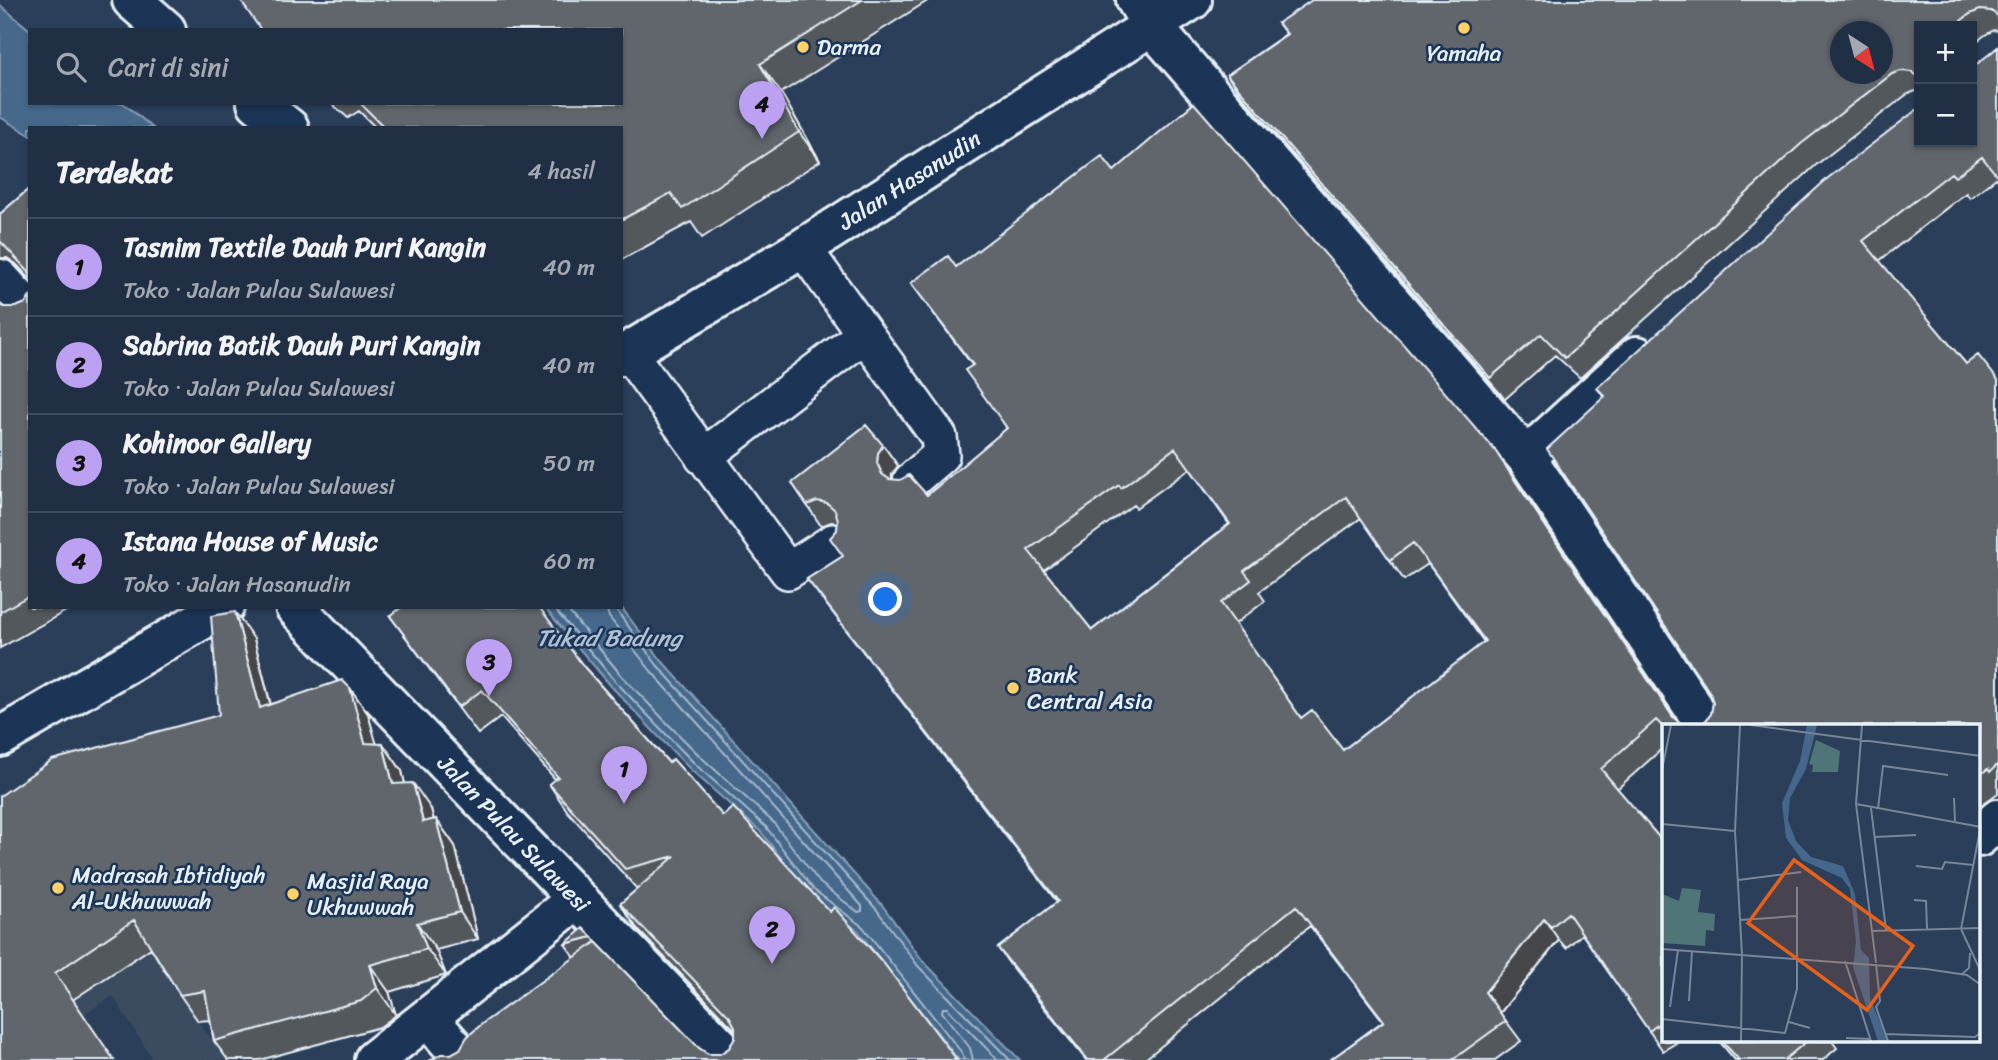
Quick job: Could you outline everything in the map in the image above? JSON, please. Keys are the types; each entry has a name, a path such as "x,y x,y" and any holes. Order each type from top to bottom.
{"street":[{"path":"132,0 164,28"},
{"name":"Jalan Hasanudin","path":"623,351 803,248 1144,13 1192,0"},
{"path":"1144,13 1525,457 1705,724"},
{"path":"260,105 286,126"},
{"path":"0,279 28,311"},
{"path":"1525,457 1667,329"},
{"path":"0,737 220,609"},
{"name":"Jalan Pulau Sulawesi","path":"297,609 733,1060"},
{"path":"1980,836 1998,819"},
{"path":"374,1060 576,900"},
{"path":"428,1018 465,1060"}],"lane":[{"path":"803,248 939,437 941,455 911,481"},
{"path":"703,457 865,334"},
{"path":"623,351 788,571 833,542"}],"shaded area":[{"name":"Madrasah Ibtidiyah Al-Ukhuwwah","path":"42,777 198,1021 227,1060 153,1060 113,996 58,1030 0,800"}],"water":[{"path":"0,5 28,28 28,105 125,105 151,126 28,126 28,134 0,117"},
{"name":"Tukad Badung","path":"546,609 623,609 662,661 882,905 923,961 1020,1060 959,1060 858,931 809,895 761,832 691,770 611,686"}],"building":[{"path":"240,0 862,0 760,64 799,132 682,209 671,193 623,219 623,126 383,126 362,105 623,105 623,28 260,28"},
{"path":"1312,0 1998,0 1998,16 1991,11 1980,10 1961,21 1914,21 1914,73 1901,71 1893,74 1893,21 1830,21 1830,84 1879,84 1801,144 1565,358 1541,334 1490,378 1227,75 1287,34 1278,23"},
{"path":"1998,47 1998,177 1982,157 1955,177 1951,173 1863,241 1966,364 1978,355 1998,380 1998,764 1990,772 1988,769 1980,774 1980,724 1703,724 1711,714 1713,703 1710,693 1547,449 1605,396 1597,388 1828,178 1914,112 1914,147 1977,147 1977,64"},
{"path":"1194,103 1494,449 1673,717 1681,724 1662,726 1656,720 1601,769 1662,841 1662,1021 1649,1031 1568,913 1551,927 1544,919 1485,992 1506,1021 1452,1060 1330,1060 1384,1021 1296,906 1104,1060 1088,1060 998,948 1058,901 807,579 843,556 830,538 837,530 838,520 835,510 827,503 817,501 807,505 792,483 866,425 883,445 878,453 877,463 882,474 889,479 900,480 909,475 927,495 1007,428 965,370 973,365 911,283 948,256 956,267 1102,156 1114,171","holes":["1175,448 1230,524 1092,630 1028,550","1346,497 1390,560 1413,543 1485,641 1343,750 1312,710 1301,718 1221,603 1251,580 1244,571"]},
{"path":"28,190 28,271 0,241 0,214"},
{"path":"28,300 28,596 0,612 0,304 4,307 16,307"},
{"path":"399,609 541,609 585,668 669,763 673,759 723,816 733,807 830,912 834,907 885,965 957,1060 431,1060 460,1049 467,1037 483,1023 596,942 699,1048 708,1054 720,1054 729,1048 735,1038 735,1027 730,1017 620,904 675,856 625,869 549,784 558,777 482,690 459,707 390,616"},
{"name":"Masjid Raya Ukhuwwah","path":"235,612 260,708 342,680 350,688 365,743 383,744 393,784 413,783 423,822 436,819 460,912 417,923 427,949 370,965 377,988 361,1001 214,1041 205,991 180,995 134,920 55,973 114,1060 0,1060 0,796 52,760 219,715 211,616"},
{"path":"583,928 592,937 565,944"},
{"path":"1723,1042 1806,1042 1784,1060 1739,1060"}],"place":[{"name":"Yamaha","path":"1464,28"},
{"name":"Darma","path":"803,47"},
{"name":"Istana House of Music","path":"762,139"},
{"name":"Bank Central Asia","path":"1013,688"},
{"name":"Kohinoor Gallery","path":"489,697"},
{"name":"Tasnim Textile Dauh Puri Kangin","path":"624,804"},
{"name":"Madrasah Ibtidiyah Al-Ukhuwwah","path":"58,888"},
{"name":"Masjid Raya Ukhuwwah","path":"293,894"},
{"name":"Sabrina Batik Dauh Puri Kangin","path":"772,964"}]}
